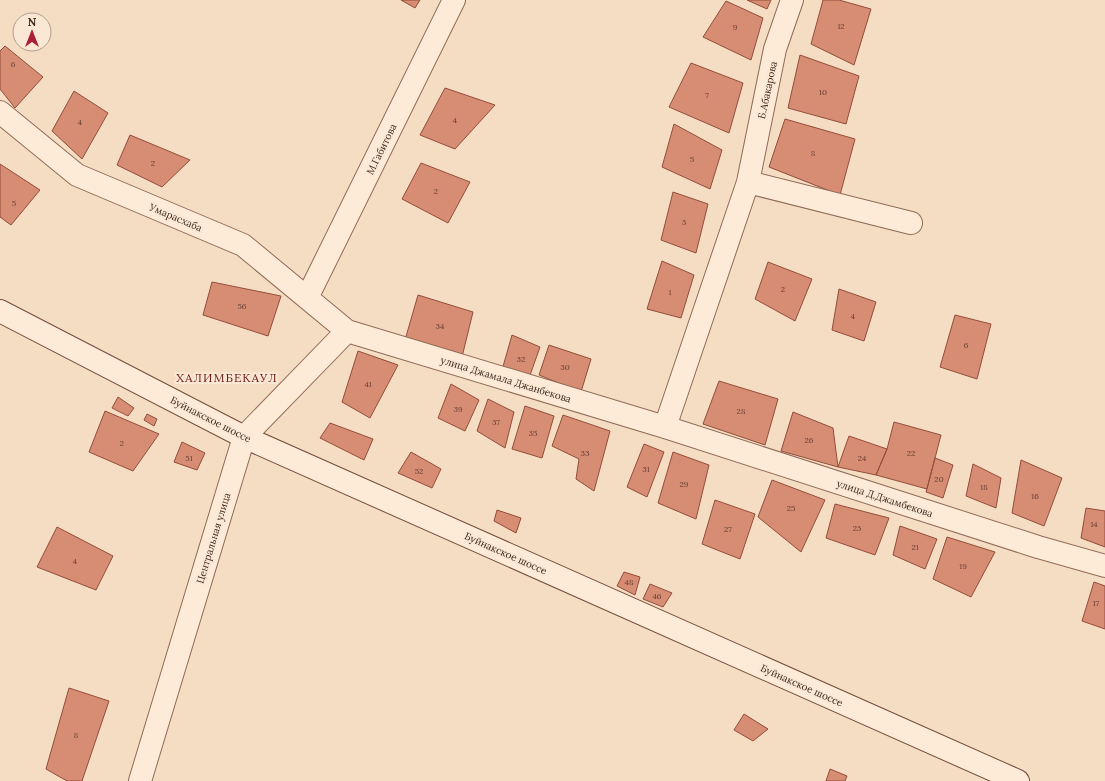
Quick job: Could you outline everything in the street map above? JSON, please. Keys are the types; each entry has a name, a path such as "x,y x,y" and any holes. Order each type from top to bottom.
{"street":[{"name":"М.Габитова","path":"307,298 454,0"},
{"name":"Б.Абакарова","path":"665,427 748,182 775,50 792,0"},
{"name":"Умарасхаба","path":"0,112 77,175 243,245 347,331"},
{"path":"748,182 911,223"},
{"name":"Буйнакское шоссе","path":"0,311 244,437 1018,781"},
{"name":"улица Джамала Джанбекова","path":"347,331 665,427"},
{"name":"Центральная улица","path":"140,781 244,437 347,331"},
{"name":"улица Д.Джамбекова","path":"665,427 1038,547 1105,566"}],"building":[{"path":"401,0 420,0 415,8"},
{"path":"747,0 771,0 767,9"},
{"path":"823,0 839,0 871,9 854,65 811,44"},
{"path":"726,1 763,18 751,60 703,37"},
{"path":"5,46 43,77 15,108 0,89 0,51"},
{"path":"800,55 859,76 846,124 788,108"},
{"path":"691,63 743,83 729,133 669,107"},
{"path":"445,88 495,105 455,149 420,135"},
{"path":"74,91 108,113 82,159 52,131"},
{"path":"785,119 855,139 840,195 769,167"},
{"path":"674,124 722,150 710,189 662,167"},
{"path":"130,135 190,160 162,187 117,165"},
{"path":"421,163 470,182 448,223 402,199"},
{"path":"0,164 40,190 11,225 0,217"},
{"path":"673,192 708,204 696,253 661,240"},
{"path":"662,261 694,275 681,318 647,309"},
{"path":"768,262 812,279 795,321 755,299"},
{"path":"212,282 281,296 268,336 203,315"},
{"path":"839,289 876,302 864,341 832,330"},
{"path":"418,295 473,312 462,357 405,340"},
{"path":"955,315 991,324 977,379 940,367"},
{"path":"512,335 540,347 529,378 502,370"},
{"path":"549,345 591,359 581,392 539,375"},
{"path":"358,351 398,365 370,418 342,402"},
{"path":"719,381 778,399 765,445 703,424"},
{"path":"451,384 479,400 465,431 438,418"},
{"path":"118,397 134,408 128,416 112,408"},
{"path":"488,399 514,412 505,448 477,431"},
{"path":"525,406 554,416 542,458 512,449"},
{"path":"105,411 159,434 133,471 89,452"},
{"path":"793,412 833,428 838,467 781,451"},
{"path":"147,414 157,419 154,426 144,420"},
{"path":"563,415 610,431 594,491 576,479 579,459 552,446"},
{"path":"894,422 941,435 927,489 876,475 887,449"},
{"path":"330,423 373,439 364,460 320,438"},
{"path":"849,436 887,449 876,475 838,467"},
{"path":"182,442 205,453 197,470 174,462"},
{"path":"644,444 664,452 647,497 627,487"},
{"path":"411,452 441,469 432,488 398,473"},
{"path":"673,452 709,465 696,519 658,503"},
{"path":"935,458 953,465 943,498 926,492"},
{"path":"1021,460 1062,478 1044,526 1012,513"},
{"path":"973,464 1001,478 996,508 966,496"},
{"path":"772,480 825,500 801,552 758,517"},
{"path":"715,500 755,514 740,559 702,544"},
{"path":"835,504 889,518 875,555 826,538"},
{"path":"1086,508 1105,511 1105,547 1081,538"},
{"path":"497,510 521,518 516,533 494,521"},
{"path":"900,526 937,539 925,569 893,555"},
{"path":"57,527 113,556 96,590 37,567"},
{"path":"947,537 995,552 971,597 933,579"},
{"path":"624,572 640,577 635,595 617,586"},
{"path":"1094,582 1105,586 1105,629 1082,621"},
{"path":"650,584 672,593 663,607 643,599"},
{"path":"69,688 109,701 82,781 67,781 46,769"},
{"path":"744,714 768,729 753,741 734,730"},
{"path":"830,769 847,776 845,781 826,781"}],"district":[{"name":"ХАЛИМБЕКАУЛ","path":"227,378"}]}
